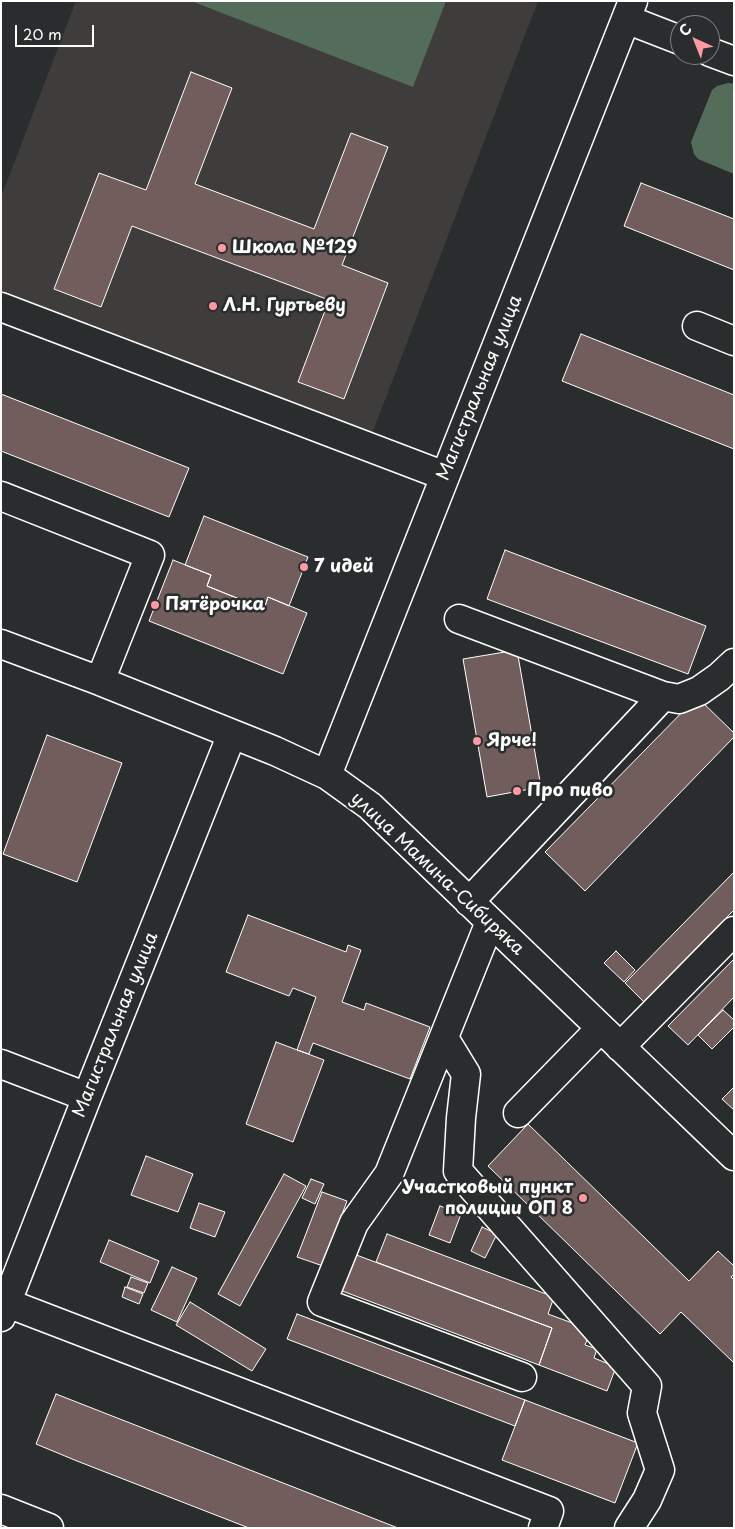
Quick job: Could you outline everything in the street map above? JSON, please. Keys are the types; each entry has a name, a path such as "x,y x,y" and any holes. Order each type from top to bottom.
{"street":[{"path":"630,10 670,34"},
{"name":"Магистральная улица","path":"327,775 630,10"},
{"path":"720,56 734,61"},
{"path":"1,307 446,476"},
{"path":"697,326 734,341"},
{"path":"1,496 150,555 100,681"},
{"path":"459,619 663,696 680,699 729,678"},
{"name":"улица Мамина-Сибиряка","path":"1,644 100,681 275,751 327,775 370,806 620,1047 732,1150"},
{"path":"469,902 663,696"},
{"name":"Магистральная улица","path":"4,1310 232,734"},
{"path":"490,922 389,1174 354,1223 322,1302 522,1377"},
{"path":"620,1047 734,931"},
{"path":"518,1113 601,1028"},
{"path":"444,1038 466,1074 458,1172 647,1386 642,1413 660,1470 647,1500 629,1528"},
{"path":"1,1064 87,1097"},
{"path":"4,1310 549,1511 543,1528"},
{"path":"644,1528 647,1500"},
{"path":"1,1509 49,1528"}],"shaded area":[{"name":"Школа №129","path":"76,1 538,1 370,439 1,299 1,197"}],"green space":[{"path":"191,1 446,1 413,87"},
{"path":"728,83 734,84 734,174 698,159 694,154 691,142 712,90 717,86"}],"building":[{"path":"191,72 232,88 195,184 314,229 351,133 388,147 342,265 388,283 344,399 298,382 329,300 132,226 101,307 54,289 99,173 146,190"},
{"path":"641,183 734,219 734,270 624,226"},
{"path":"581,334 734,395 734,449 562,381"},
{"path":"1,394 189,468 169,517 1,451"},
{"path":"204,516 308,557 289,606 268,597 264,609 207,586 211,575 185,565"},
{"path":"505,550 706,626 688,674 487,599"},
{"path":"173,560 211,575 207,586 264,609 268,597 307,613 283,674 149,621"},
{"path":"517,650 541,787 487,797 463,659"},
{"path":"697,697 734,733 734,737 585,891 545,852"},
{"path":"47,735 122,763 77,882 3,854"},
{"path":"734,872 734,910 644,1002 625,983"},
{"path":"248,915 346,952 348,945 361,950 342,1002 364,1010 366,1003 430,1027 410,1079 313,1043 309,1054 297,1050 316,997 293,988 289,996 226,972"},
{"path":"616,951 635,970 624,982 604,963"},
{"path":"734,959 734,997 688,1045 668,1026"},
{"path":"723,1010 734,1020 734,1027 712,1049 698,1035"},
{"path":"276,1042 324,1060 293,1142 246,1124"},
{"path":"734,1087 734,1110 722,1099"},
{"path":"528,1124 689,1281 718,1251 734,1266 734,1274 731,1277 734,1280 734,1363 681,1312 660,1334 488,1166"},
{"path":"146,1156 193,1174 178,1212 131,1195"},
{"path":"284,1174 306,1186 240,1306 218,1294"},
{"path":"311,1179 324,1184 315,1204 302,1198"},
{"path":"322,1192 347,1201 323,1266 297,1257"},
{"path":"199,1203 225,1212 215,1237 190,1228"},
{"path":"440,1206 461,1214 450,1243 429,1235"},
{"path":"482,1227 497,1234 485,1258 471,1251"},
{"path":"387,1234 554,1297 548,1314 591,1330 585,1345 597,1349 594,1358 616,1367 607,1391 539,1365 552,1328 376,1262"},
{"path":"109,1240 159,1261 150,1283 100,1262"},
{"path":"351,1253 552,1328 539,1365 337,1289"},
{"path":"172,1267 197,1278 177,1322 151,1310"},
{"path":"131,1277 148,1283 144,1293 127,1287"},
{"path":"125,1287 143,1294 139,1304 122,1297"},
{"path":"190,1302 266,1349 252,1371 176,1325"},
{"path":"297,1314 525,1400 515,1426 287,1339"},
{"path":"56,1394 398,1528 249,1528 77,1461 36,1444"},
{"path":"525,1400 638,1443 615,1503 502,1460"}],"place":[{"name":"Школа №129","path":"222,248"},
{"name":"Л.Н. Гуртьеву","path":"213,306"},
{"name":"7 идей","path":"304,567"},
{"name":"Пятёрочка","path":"155,605"},
{"name":"Ярче!","path":"477,741"},
{"name":"Про пиво","path":"517,791"},
{"name":"Участковый пункт полиции ОП 8","path":"583,1198"}]}
